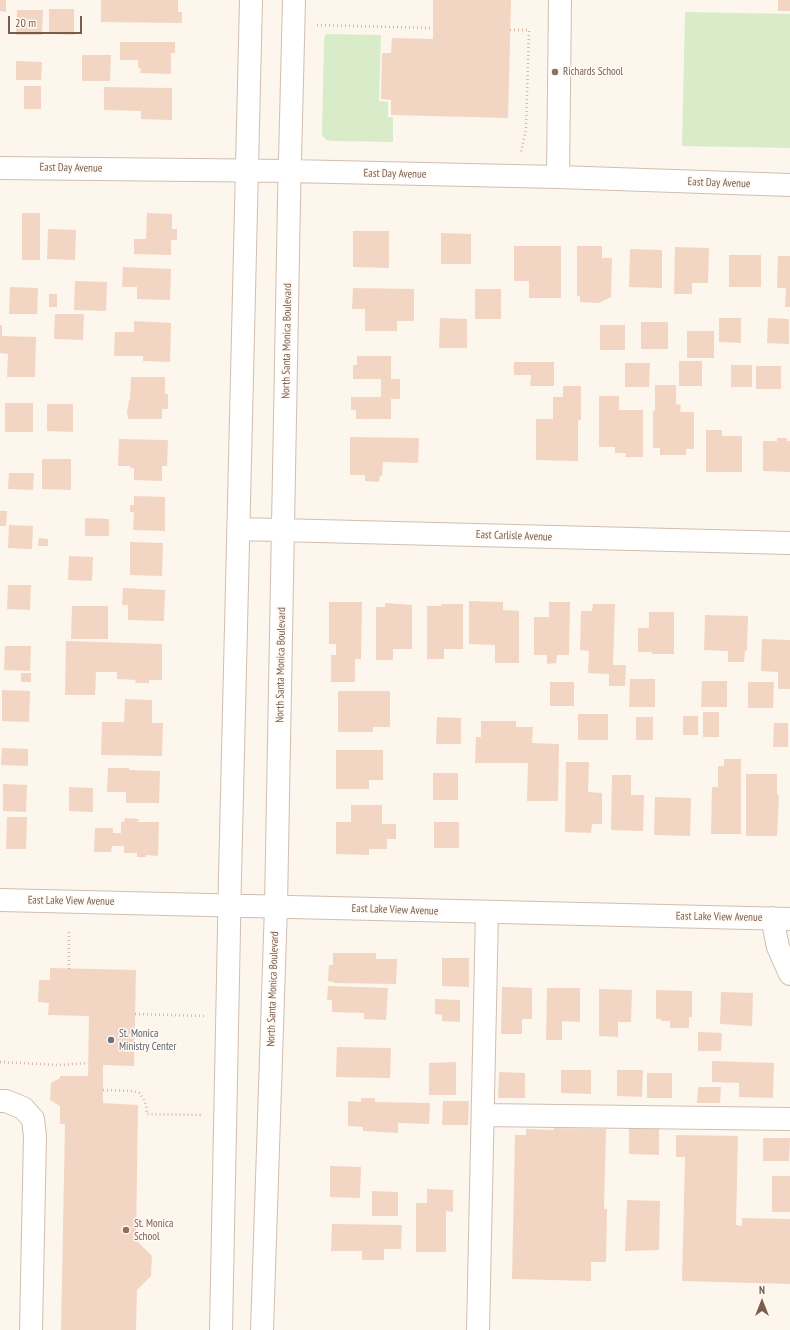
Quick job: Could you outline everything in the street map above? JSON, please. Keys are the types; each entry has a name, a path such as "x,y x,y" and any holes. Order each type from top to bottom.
{"street":[{"path":"221,1330 229,904 251,0"},
{"name":"North Santa Monica Boulevard","path":"262,1330 276,906 294,0"},
{"path":"558,177 560,0"},
{"name":"East Day Avenue","path":"0,168 290,171 558,177 790,185"},
{"name":"East Carlisle Avenue","path":"239,529 790,543"},
{"name":"East Lake View Avenue","path":"0,900 229,904 487,912 781,918"},
{"path":"478,1330 487,912"},
{"path":"781,918 778,947 790,974"},
{"path":"0,1101 6,1101 23,1108 33,1120 35,1136 31,1330"},
{"path":"483,1114 790,1119"}],"path":[{"path":"317,25 432,28"},
{"path":"510,30 529,30 526,129 521,154"},
{"path":"68,969 70,931"},
{"path":"135,1014 206,1016"},
{"path":"0,1062 60,1066 88,1063"},
{"path":"103,1090 132,1091 139,1093 143,1098 147,1114 204,1115"}],"green space":[{"path":"685,12 790,14 790,148 682,146"},
{"path":"326,34 381,35 379,101 388,102 388,117 393,117 393,142 332,141 326,140 322,135 324,39"}],"building":[{"path":"0,0 6,0 6,12 0,11"},
{"path":"101,0 178,0 178,12 182,12 182,23 101,22"},
{"path":"433,0 511,0 508,118 391,115 391,100 381,99 382,53 391,53 392,38 433,39"},
{"path":"778,0 790,0 790,11 778,11"},
{"path":"49,9 74,9 74,35 49,34"},
{"path":"17,10 43,10 42,35 16,35"},
{"path":"120,42 175,42 175,53 171,53 171,74 140,73 141,68 138,68 138,60 120,60"},
{"path":"82,55 111,55 110,81 82,81"},
{"path":"16,61 42,62 41,80 16,80"},
{"path":"24,86 41,86 41,109 24,109"},
{"path":"104,87 172,88 172,120 141,119 141,111 104,110"},
{"path":"22,213 40,213 40,260 22,260"},
{"path":"147,213 172,214 172,229 177,229 177,240 171,240 171,255 134,254 134,239 146,239"},
{"path":"48,229 76,230 75,260 47,259"},
{"path":"353,231 389,231 389,268 353,267"},
{"path":"441,233 471,234 471,264 441,264"},
{"path":"514,246 561,246 561,298 529,298 529,281 514,281"},
{"path":"577,246 602,246 602,258 612,258 611,297 599,303 580,302 580,296 577,296"},
{"path":"675,247 709,248 708,283 692,283 692,294 674,294"},
{"path":"630,249 662,250 662,288 629,287"},
{"path":"729,255 761,255 761,287 729,287"},
{"path":"778,256 790,256 790,307 785,307 786,288 777,288"},
{"path":"123,267 171,269 170,300 137,299 137,287 122,287"},
{"path":"75,281 107,282 106,311 74,310"},
{"path":"10,287 38,288 37,314 9,314"},
{"path":"353,288 414,289 414,321 397,321 397,331 365,331 365,309 352,309"},
{"path":"475,289 501,289 501,319 475,319"},
{"path":"49,294 57,294 57,307 49,307"},
{"path":"55,314 84,314 83,340 54,339"},
{"path":"440,318 467,319 467,348 439,348"},
{"path":"719,318 741,318 741,343 719,342"},
{"path":"768,318 789,319 789,344 767,343"},
{"path":"134,321 171,323 170,362 143,361 143,356 114,356 115,332 134,332"},
{"path":"641,322 668,322 668,349 641,349"},
{"path":"0,325 2,325 2,336 36,337 35,377 7,377 8,354 0,353"},
{"path":"600,325 625,325 625,350 600,350"},
{"path":"687,331 714,331 714,358 687,358"},
{"path":"357,356 391,356 391,379 400,379 400,399 391,399 391,419 356,419 356,410 351,410 351,397 381,397 381,379 353,379 353,365 357,365"},
{"path":"679,361 702,361 702,386 679,386"},
{"path":"514,362 554,362 554,386 530,386 531,375 514,375"},
{"path":"625,363 650,363 649,387 625,387"},
{"path":"731,365 752,365 752,387 731,387"},
{"path":"756,366 781,366 781,389 756,389"},
{"path":"131,377 165,377 165,394 168,394 168,409 162,409 162,419 128,419 127,412 130,400"},
{"path":"655,385 676,385 676,404 681,405 680,412 694,412 694,449 686,449 686,455 660,455 660,448 653,448"},
{"path":"563,386 581,386 581,420 578,420 578,461 536,460 536,419 553,419 553,397 563,397"},
{"path":"599,396 619,396 619,410 643,410 643,457 625,457 626,453 615,453 615,447 599,447"},
{"path":"5,403 33,403 33,432 5,432"},
{"path":"47,404 73,404 73,432 47,431"},
{"path":"706,430 722,430 722,436 742,436 742,472 706,472"},
{"path":"350,437 419,438 418,463 383,462 382,476 380,476 379,482 365,481 365,475 350,475"},
{"path":"777,438 787,438 787,441 790,441 790,472 763,471 763,441 777,441"},
{"path":"119,439 168,440 167,466 162,466 162,481 134,480 134,468 130,468 130,466 118,466"},
{"path":"42,459 71,459 71,490 42,489"},
{"path":"9,473 34,473 33,490 8,489"},
{"path":"134,496 165,497 165,531 133,530 134,512 130,512 130,505 134,505"},
{"path":"0,511 7,511 6,526 0,526"},
{"path":"85,518 109,519 109,536 85,536"},
{"path":"9,525 33,526 32,549 8,548"},
{"path":"39,538 48,539 48,546 38,546"},
{"path":"130,542 163,543 162,576 130,575"},
{"path":"69,556 93,557 92,581 68,580"},
{"path":"8,585 31,585 30,610 7,609"},
{"path":"123,588 165,590 164,621 128,620 128,605 122,605"},
{"path":"469,601 503,602 503,610 519,611 519,663 495,663 495,645 469,644"},
{"path":"329,602 362,602 361,659 355,659 355,682 331,682 331,655 336,655 336,644 329,644"},
{"path":"549,602 570,602 569,655 557,655 556,663 547,664 547,655 534,655 534,617 549,617"},
{"path":"385,603 412,605 412,649 393,649 393,660 376,660 376,607 385,607"},
{"path":"441,604 463,604 463,649 444,649 444,659 427,659 427,606 441,606"},
{"path":"593,604 615,604 613,665 626,665 625,686 609,686 609,674 588,673 589,651 580,650 581,611 592,611"},
{"path":"72,606 108,606 108,639 71,639"},
{"path":"649,612 674,612 674,654 652,654 652,652 638,652 638,628 649,628"},
{"path":"705,615 748,616 747,650 745,651 744,662 728,662 728,651 704,650"},
{"path":"762,639 790,640 790,689 778,689 778,672 761,671"},
{"path":"66,641 162,644 162,680 149,680 149,683 135,683 136,680 117,679 117,672 96,672 95,695 65,695"},
{"path":"5,646 31,646 30,671 4,670"},
{"path":"21,673 31,673 31,682 21,682"},
{"path":"630,679 655,679 655,707 629,707"},
{"path":"702,681 727,681 727,707 701,707"},
{"path":"550,682 574,682 574,706 550,706"},
{"path":"748,682 774,682 773,708 748,708"},
{"path":"2,690 30,691 29,722 2,721"},
{"path":"338,691 390,691 390,727 373,727 373,732 338,732"},
{"path":"125,699 152,700 152,723 163,723 162,756 101,755 102,722 124,722"},
{"path":"703,712 719,712 719,737 703,737"},
{"path":"578,714 608,714 608,740 578,740"},
{"path":"683,716 698,716 698,735 683,735"},
{"path":"437,717 461,718 461,744 436,744"},
{"path":"636,717 653,717 653,740 636,740"},
{"path":"481,721 516,721 516,727 533,727 532,743 559,744 558,801 527,801 528,763 475,763 476,737 481,737"},
{"path":"774,723 788,723 788,747 773,747"},
{"path":"2,748 28,749 28,766 1,765"},
{"path":"336,750 383,750 383,780 369,780 369,789 336,789"},
{"path":"724,759 741,759 741,834 711,834 712,787 718,787 718,766 724,766"},
{"path":"566,762 589,762 588,792 602,793 602,824 592,824 591,833 565,832"},
{"path":"108,768 129,768 129,770 160,771 159,803 126,803 126,792 107,792"},
{"path":"433,773 458,773 458,800 433,800"},
{"path":"746,774 777,774 777,795 779,795 777,836 746,836"},
{"path":"612,775 631,775 631,795 644,795 643,831 611,830"},
{"path":"3,784 27,785 26,812 3,811"},
{"path":"69,787 93,788 93,812 69,811"},
{"path":"655,797 691,798 690,836 654,835"},
{"path":"351,805 382,805 382,824 396,824 396,839 387,839 387,849 369,849 369,855 336,854 336,822 351,822"},
{"path":"7,817 27,817 26,849 6,849"},
{"path":"125,818 139,819 138,822 159,822 158,856 146,855 146,857 137,857 137,853 124,853 124,846 112,846 111,852 94,852 95,828 113,828 113,833 121,833 121,822 124,822"},
{"path":"434,822 459,822 459,848 434,848"},
{"path":"333,953 376,953 376,959 397,959 396,984 334,983 328,981 329,965 333,965"},
{"path":"442,958 469,958 469,987 442,986"},
{"path":"50,968 136,970 134,1066 103,1065 103,1103 138,1105 136,1242 138,1242 152,1256 151,1276 137,1290 136,1330 61,1330 65,1124 60,1124 60,1106 50,1100 51,1083 60,1078 60,1076 88,1076 89,1016 48,1015 49,1003 38,1002 39,980 50,980"},
{"path":"328,986 388,988 386,1020 364,1019 364,1013 332,1012 332,1000 327,1000"},
{"path":"502,987 532,988 532,1019 522,1019 522,1034 501,1034"},
{"path":"547,988 580,988 580,1022 562,1021 562,1040 546,1040"},
{"path":"599,989 632,990 631,1022 618,1022 618,1037 599,1036"},
{"path":"656,990 692,991 692,1017 689,1017 689,1028 670,1028 670,1021 661,1021 661,1019 656,1019"},
{"path":"721,992 753,993 752,1026 720,1024"},
{"path":"435,999 460,1000 460,1022 442,1021 442,1015 435,1014"},
{"path":"698,1032 722,1033 721,1051 698,1051"},
{"path":"337,1047 391,1048 390,1078 336,1077"},
{"path":"712,1061 774,1063 773,1098 739,1097 739,1083 712,1082"},
{"path":"456,1062 456,1095 429,1095 429,1063"},
{"path":"561,1070 591,1070 591,1094 561,1093"},
{"path":"617,1070 643,1070 642,1097 617,1096"},
{"path":"499,1072 525,1073 525,1098 498,1098"},
{"path":"647,1073 672,1073 672,1098 647,1098"},
{"path":"698,1087 721,1087 720,1103 697,1103"},
{"path":"361,1098 375,1098 375,1102 430,1103 429,1124 398,1123 398,1133 363,1131 363,1127 348,1126 348,1101 361,1102"},
{"path":"443,1101 469,1101 468,1125 442,1125"},
{"path":"554,1128 606,1129 604,1209 607,1209 606,1262 591,1262 591,1281 512,1279 515,1135 526,1135 526,1129 554,1130"},
{"path":"629,1128 659,1128 659,1155 629,1154"},
{"path":"676,1135 738,1136 736,1225 742,1226 742,1218 790,1219 790,1284 682,1281 685,1157 676,1157"},
{"path":"763,1138 790,1138 789,1161 763,1161"},
{"path":"330,1166 361,1167 360,1198 330,1197"},
{"path":"772,1176 790,1176 790,1212 772,1212"},
{"path":"427,1189 453,1190 453,1212 446,1211 446,1252 416,1252 416,1203 427,1203"},
{"path":"372,1191 398,1192 398,1216 372,1216"},
{"path":"627,1200 660,1201 659,1250 625,1251"},
{"path":"332,1224 402,1225 401,1249 384,1249 384,1260 362,1260 362,1251 331,1251"}],"place":[{"name":"Richards School","path":"555,72"},
{"name":"St. Monica Ministry Center","path":"111,1040"},
{"name":"St. Monica School","path":"126,1230"}]}
